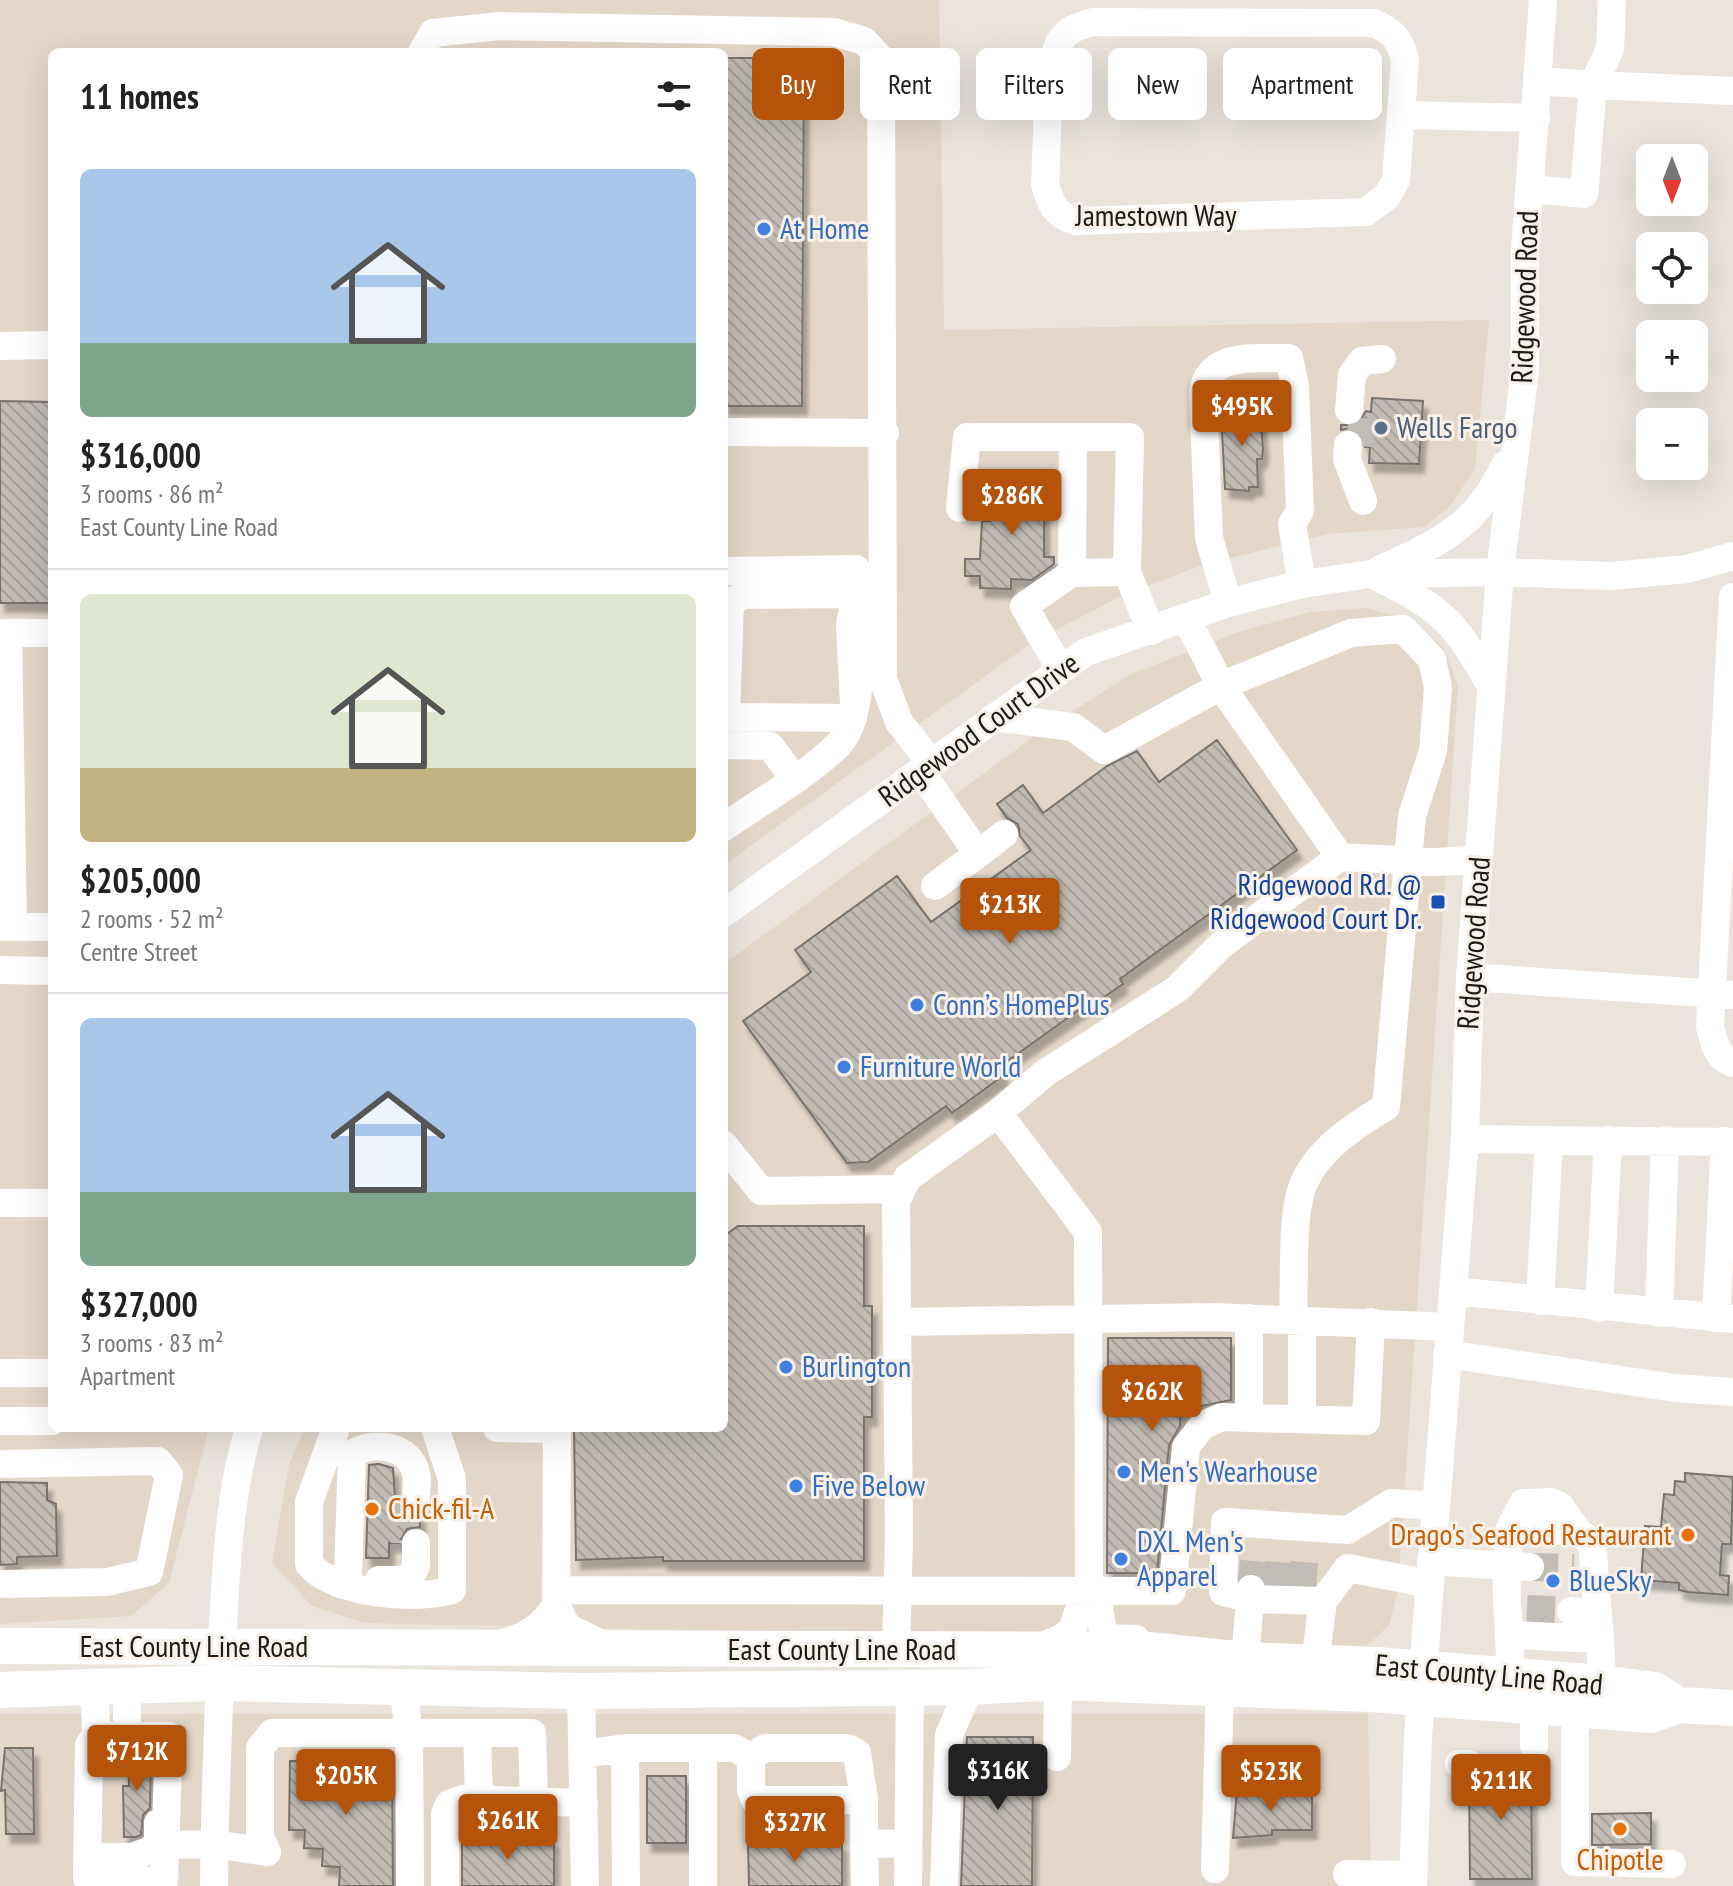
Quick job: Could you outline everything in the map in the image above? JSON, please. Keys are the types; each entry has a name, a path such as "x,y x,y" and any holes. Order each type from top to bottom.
{"main road":[{"name":"East County Line Road","path":"0,1646 403,1684 581,1691 970,1687 1058,1682 1220,1686 1422,1684 1510,1675 1655,1690 1678,1705"},
{"name":"East County Line Road","path":"0,1690 111,1686 219,1665 486,1648 1031,1649 1175,1651 1245,1660 1315,1663 1534,1707 1651,1715 1678,1705 1733,1708"}],"street":[{"name":"Ridgewood Road","path":"1413,1881 1422,1684 1465,1139 1470,977 1500,572 1525,370 1525,250 1543,0"},
{"path":"1530,189 1584,194 1593,85 1610,49 1612,0"},
{"name":"Jamestown Way","path":"1093,22 1374,23 1401,41 1405,60 1403,115 1396,180 1387,196 1366,212 1075,221 1063,218 1050,203 1045,184 1052,64 1059,41 1073,27 1093,22"},
{"path":"424,48 433,33 500,26 834,32 864,41 881,59 885,433 883,679 899,722 978,854"},
{"path":"1538,81 1733,91"},
{"path":"1403,115 1536,118"},
{"path":"0,346 48,345"},
{"path":"1228,603 1209,538 1204,380 1214,367 1232,360 1289,358 1295,386 1300,511 1292,524 1302,584"},
{"path":"728,432 885,433"},
{"path":"960,508 967,437 1130,437 1127,572 1151,631"},
{"path":"1072,573 1073,437"},
{"path":"1371,574 1444,539 1468,522 1492,493 1516,442"},
{"name":"Ridgewood Court Drive","path":"728,910 1086,652 1228,603 1302,584 1371,574 1500,572 1610,576 1687,569 1733,556"},
{"path":"728,571 856,569 856,594 850,625 853,710 840,742 728,824"},
{"path":"1061,670 1024,606 1072,573 1127,572"},
{"path":"1371,574 1436,609 1456,627 1492,688"},
{"path":"728,607 736,597 856,594"},
{"path":"1733,597 1722,995 1710,1027 1715,1047 1723,1059 1733,1063"},
{"path":"1186,618 1221,686 1340,857"},
{"path":"994,717 1073,727 1104,750 1221,686 1351,633 1403,629 1432,659 1438,688 1433,751 1412,816 1406,861 1386,1107 1349,1131 1325,1153 1302,1186 1298,1319 1302,1419"},
{"path":"48,633 4,633 6,927 48,927"},
{"path":"728,717 853,710"},
{"path":"728,745 770,746 794,778"},
{"path":"935,886 1004,834"},
{"path":"896,1650 895,1593 899,1537 896,1202 899,1189 907,1178 998,1113 1042,1076 1177,989 1221,945 1340,857 1406,861 1479,859"},
{"path":"0,970 48,971"},
{"path":"1470,977 1722,995"},
{"path":"998,1113 1088,1232 1089,1595 1081,1606 1076,1628 1066,1638 1031,1649"},
{"path":"1453,1291 1599,1308 1724,1318 1729,1142 1465,1139"},
{"path":"1540,1301 1549,1140"},
{"path":"1599,1308 1608,1140"},
{"path":"1659,1313 1665,1140"},
{"path":"728,1150 761,1191 899,1189"},
{"path":"0,1203 48,1203"},
{"path":"1249,1318 1249,1418"},
{"path":"898,1322 1249,1318 1371,1322 1675,1388 1733,1392"},
{"path":"556,1598 895,1593 1089,1595 1172,1591 1186,1447 1203,1425 1222,1417 1366,1421 1371,1322"},
{"path":"0,1373 48,1373"},
{"path":"0,1421 48,1421"},
{"path":"214,1886 219,1665 227,1549 239,1461 248,1432"},
{"path":"334,1432 309,1502 309,1564 328,1580 366,1590 435,1595 452,1590 452,1479 436,1432"},
{"path":"557,1432 556,1598 567,1627 575,1634 626,1650"},
{"path":"348,1575 352,1454 375,1446 400,1451 410,1498"},
{"path":"0,1464 158,1461 169,1475 149,1572 107,1582 0,1584"},
{"path":"322,1461 319,1560 332,1571 391,1581 404,1571 410,1543"},
{"path":"1436,1506 1391,1503 1348,1530 1281,1538 1225,1522 1223,1592 1283,1596 1348,1568 1431,1572 1519,1566"},
{"path":"1510,1675 1519,1566 1510,1528 1578,1532 1592,1542 1584,1568 1602,1683"},
{"path":"1348,1530 1348,1568"},
{"path":"1089,1595 1099,1607 1104,1638 1146,1639 1175,1651"},
{"path":"1245,1660 1283,1596"},
{"path":"1283,1596 1315,1663"},
{"path":"486,1648 529,1634 543,1624 556,1598"},
{"path":"1511,1635 1590,1621"},
{"path":"1057,1757 1058,1682"},
{"path":"403,1684 409,1734 410,1886"},
{"path":"96,1735 169,1736 164,1881 87,1878 89,1745 96,1735 111,1686"},
{"path":"111,1686 127,1735"},
{"path":"1215,1869 1220,1686"},
{"path":"944,1886 949,1735 970,1687"},
{"path":"908,1886 910,1688"},
{"path":"581,1691 585,1886"},
{"path":"1534,1707 1534,1746"},
{"path":"1575,1710 1575,1862 1672,1864"},
{"path":"165,1845 215,1844 267,1852 260,1837 260,1748 265,1737 285,1732 532,1733 534,1802"},
{"path":"477,1733 479,1800"},
{"path":"584,1754 625,1748 734,1748 751,1757"},
{"path":"625,1748 626,1886"},
{"path":"703,1748 703,1886"},
{"path":"751,1757 765,1748 848,1748 857,1753 864,1800 865,1886"},
{"path":"87,1857 132,1857 153,1849 158,1840 159,1766 168,1754"},
{"path":"751,1757 751,1790 755,1800 864,1800"},
{"path":"445,1886 445,1814 449,1804 462,1799 584,1803"},
{"path":"864,1843 908,1844"},
{"path":"1347,1874 1413,1881"}],"shaded area":[{"path":"0,0 939,0 940,48 860,48 860,120 941,120 944,330 1489,320 1475,469 1449,507 1424,527 1328,534 1202,565 1123,595 1031,643 728,862 728,48 48,48 48,1432 208,1432 169,1583 131,1616 0,1624"},
{"path":"1366,608 1406,618 1443,647 1458,685 1398,1590 1389,1625 1367,1646 364,1623 312,1606 272,1563 289,1464 303,1432 728,1432 728,961 1039,733 1129,675 1236,633 1310,612"},
{"path":"0,1714 1368,1714 1371,1886 0,1886"}],"building":[{"name":"At Home","path":"728,58 752,58 752,120 804,120 802,406 728,406"},
{"name":"Wells Fargo","path":"1372,398 1423,401 1419,464 1369,463 1370,447 1365,447 1363,437 1350,428 1341,430 1341,425 1357,425 1366,411 1371,412"},
{"path":"0,401 48,402 48,603 0,603"},
{"path":"1260,410 1263,449 1262,459 1257,459 1258,487 1249,487 1249,491 1225,489 1221,411"},
{"path":"1000,475 1026,476 1030,490 1044,493 1044,557 1054,557 1054,564 1032,580 1011,579 1011,589 980,588 980,576 965,576 965,559 980,559 982,521 990,521 990,497 993,489 998,489"},
{"path":"1217,740 1297,850 1120,979 1123,984 1090,1007 1087,1004 998,1068 1004,1075 952,1113 946,1106 868,1162 847,1163 743,1021 811,972 795,950 897,876 931,922 1031,850 1020,836 1018,824 1007,818 997,804 1023,785 1043,813 1107,766 1137,751 1159,782"},
{"path":"738,1226 864,1226 864,1306 872,1306 872,1417 864,1417 864,1561 663,1561 663,1557 576,1560 574,1432 728,1432 728,1233"},
{"path":"1108,1338 1231,1338 1231,1400 1181,1410 1180,1426 1169,1445 1157,1573 1107,1573"},
{"name":"Chick-fil-A","path":"369,1465 393,1468 395,1498 406,1512 420,1514 420,1527 407,1529 399,1543 389,1543 389,1558 366,1558"},
{"name":"Drago's Seafood Restaurant","path":"1685,1473 1733,1477 1731,1544 1722,1544 1720,1575 1729,1576 1728,1595 1688,1592 1679,1590 1679,1583 1641,1580 1645,1526 1661,1527 1664,1494 1674,1495 1675,1481 1685,1482"},
{"path":"0,1482 47,1483 47,1500 56,1504 57,1556 17,1557 17,1564 0,1565"},
{"path":"967,1737 1033,1737 1032,1886 961,1886"},
{"path":"5,1748 33,1748 34,1834 6,1834 5,1790 1,1791"},
{"path":"128,1752 151,1753 150,1808 143,1815 141,1835 136,1837 124,1837 123,1786 129,1786"},
{"path":"1485,1760 1531,1762 1532,1879 1470,1879 1469,1781 1483,1773"},
{"path":"290,1761 392,1763 393,1886 339,1886 340,1867 322,1866 323,1849 304,1848 305,1830 289,1830"},
{"path":"647,1776 686,1776 686,1843 647,1843"},
{"path":"1237,1791 1312,1794 1312,1830 1272,1830 1272,1835 1233,1838"},
{"name":"Chipotle","path":"1651,1813 1651,1844 1592,1845 1592,1814"},
{"path":"462,1839 554,1839 554,1886 462,1886"},
{"path":"748,1843 842,1843 842,1886 749,1886"}],"tunnel":[{"path":"1360,446 1363,411"},
{"path":"405,1498 405,1543"},
{"path":"1251,1589 1255,1549"},
{"path":"1277,1590 1280,1550"},
{"path":"1302,1590 1305,1550"},
{"path":"1530,1567 1574,1568"},
{"path":"1527,1609 1571,1611"}],"place":[{"name":"At Home","path":"764,229"},
{"name":"Wells Fargo","path":"1381,428"},
{"name":"Ridgewood Rd. @ Ridgewood Court Dr.","path":"1438,902"},
{"name":"Conn’s HomePlus","path":"917,1005"},
{"name":"Furniture World","path":"844,1067"},
{"name":"Burlington","path":"786,1367"},
{"name":"Men's Wearhouse","path":"1124,1472"},
{"name":"Five Below","path":"796,1486"},
{"name":"Chick-fil-A","path":"372,1509"},
{"name":"Drago's Seafood Restaurant","path":"1688,1535"},
{"name":"DXL Men's Apparel","path":"1121,1559"},
{"name":"BlueSky","path":"1553,1581"},
{"name":"Chipotle","path":"1620,1829"}]}
